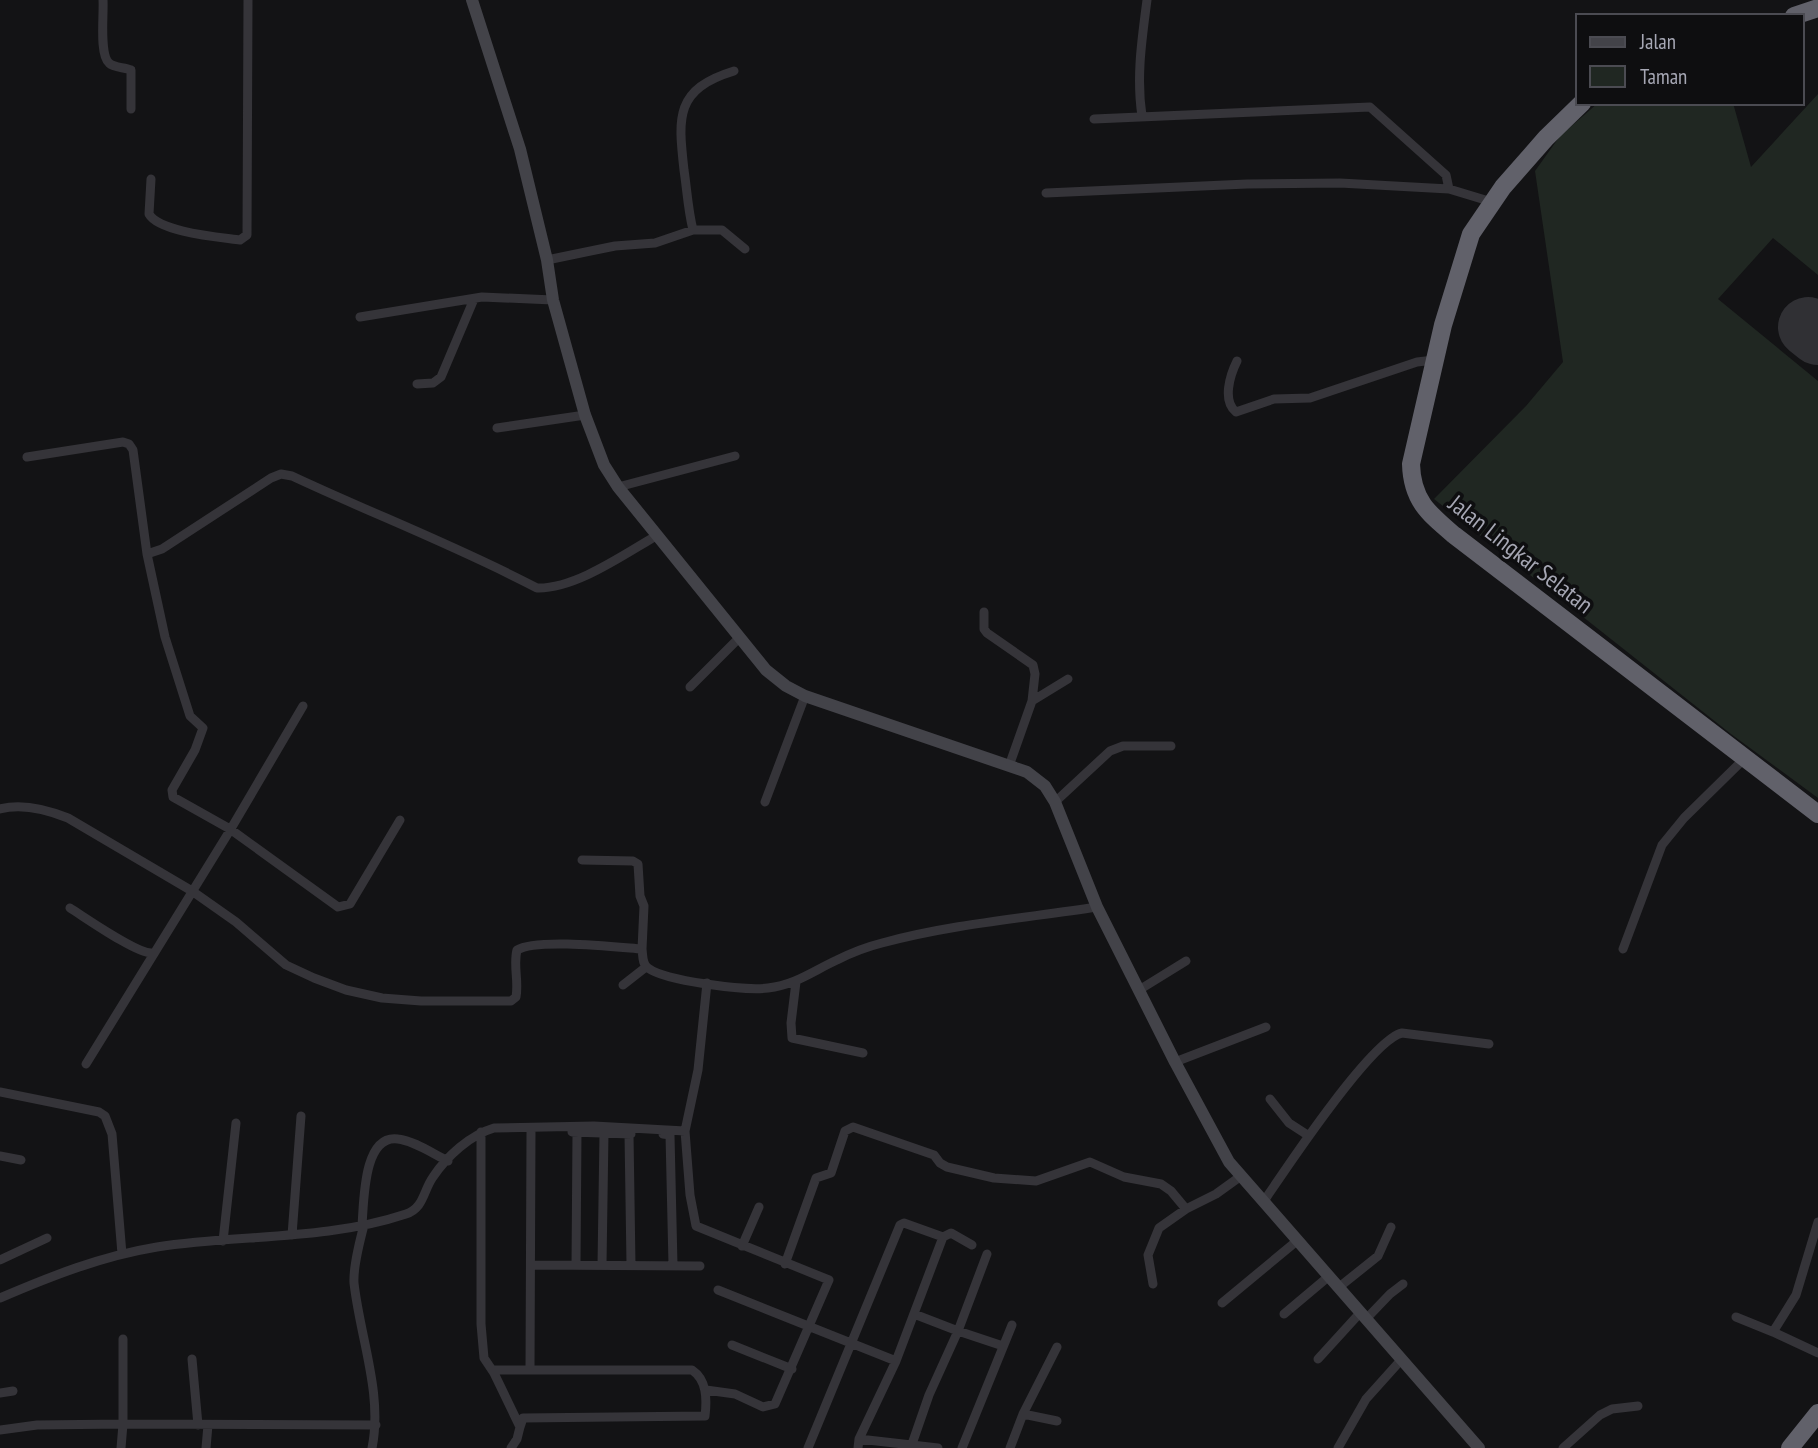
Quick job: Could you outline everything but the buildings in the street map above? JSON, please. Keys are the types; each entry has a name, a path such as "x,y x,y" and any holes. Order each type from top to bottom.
{"highway":[{"path":"1800,14 1818,8"},
{"name":"Jalan Lingkar Selatan","path":"1580,105 1541,144 1492,202 1471,234 1455,280 1434,359 1411,464 1411,481 1417,496 1431,515 1818,814"},
{"path":"1792,1447 1818,1413"}],"street":[{"path":"103,0 103,52 113,66 131,70 131,109"},
{"path":"151,179 149,214 155,221 189,232 240,240 247,235 248,0"},
{"path":"472,0 520,149 547,260 553,300 585,415 604,465 618,487 738,639 777,680 805,696 1037,778 1055,802 1097,907 1229,1162 1479,1448"},
{"path":"1142,116 1138,91 1147,0"},
{"path":"693,230 680,132 682,113 702,83 734,71"},
{"path":"1094,119 1370,107 1446,175 1449,189"},
{"path":"1046,193 1247,184 1340,183 1449,189 1492,202"},
{"path":"547,260 615,246 655,243 693,230 722,230 745,249"},
{"path":"360,317 489,297 553,300"},
{"path":"417,384 433,383 441,377 474,299"},
{"path":"1237,361 1228,381 1230,407 1236,412 1274,399 1310,398 1404,366 1434,359"},
{"path":"497,428 585,415"},
{"path":"27,457 123,442 129,444 133,450 147,554 165,637 190,716 203,728 195,750 171,794 230,829 334,904 343,907 350,904 400,820"},
{"path":"618,487 735,456"},
{"path":"147,554 162,548 281,474 292,475 357,506 468,552 537,587 549,588 563,584 606,565 656,536"},
{"path":"984,612 987,633 1033,665 1035,674 1032,701 1009,766"},
{"path":"690,687 738,639"},
{"path":"1032,701 1068,679"},
{"path":"765,802 805,696"},
{"path":"86,1064 303,706"},
{"path":"1055,802 1110,751 1123,746 1171,746"},
{"path":"1623,950 1662,845 1684,818 1745,758"},
{"path":"0,809 32,808 68,818 192,891 236,922 286,965 346,990 382,998 511,1001 516,997 518,989 515,957 517,950 523,946 642,949"},
{"path":"582,860 638,864 640,896 644,906 642,949 646,967"},
{"path":"646,967 665,975 707,983 766,989 796,982 837,960 882,943 964,926 1097,907"},
{"path":"70,908 145,953 152,953"},
{"path":"1139,990 1186,961"},
{"path":"623,985 646,967"},
{"path":"796,982 792,1038 863,1052"},
{"path":"706,1390 735,1394 763,1407 775,1405 829,1280 696,1226 690,1195 685,1131 698,1070 707,983"},
{"path":"1175,1062 1266,1027"},
{"path":"1264,1202 1349,1084 1396,1034 1402,1032 1489,1044"},
{"path":"0,1092 99,1112 105,1116 112,1134 122,1254"},
{"path":"1270,1099 1289,1123 1309,1136"},
{"path":"292,1235 301,1116"},
{"path":"223,1241 236,1123"},
{"path":"531,1129 594,1126 685,1131"},
{"path":"0,1298 58,1272 122,1254 159,1247 292,1235 363,1225 415,1210 421,1204 433,1177 462,1146 481,1132 494,1128 670,1135 673,1265"},
{"path":"785,1264 816,1178 831,1173 845,1131 853,1128 934,1155 947,1167 994,1178 1036,1181 1085,1163 1095,1163 1124,1177 1161,1184 1171,1191 1186,1209"},
{"path":"530,1370 531,1129"},
{"path":"481,1132 481,1324 484,1358 520,1427"},
{"path":"576,1265 577,1132"},
{"path":"602,1265 604,1133"},
{"path":"629,1134 631,1265"},
{"path":"372,1448 376,1425 369,1363 354,1282 363,1225 368,1164 380,1146 388,1140 402,1139 448,1161"},
{"path":"0,1156 21,1160"},
{"path":"1153,1284 1148,1255 1159,1228 1241,1176"},
{"path":"742,1246 759,1207"},
{"path":"1773,1332 1796,1295 1818,1222"},
{"path":"807,1448 900,1225 912,1225 943,1237"},
{"path":"1338,1288 1378,1256 1391,1227"},
{"path":"938,1448 859,1444 896,1361 943,1237 951,1233 972,1245"},
{"path":"0,1260 47,1238"},
{"path":"1222,1303 1298,1240"},
{"path":"907,1445 958,1331 987,1254"},
{"path":"531,1265 699,1266"},
{"path":"1284,1314 1328,1277"},
{"path":"1318,1359 1403,1284"},
{"path":"718,1290 896,1361"},
{"path":"914,1314 1003,1346"},
{"path":"1736,1318 1818,1353"},
{"path":"961,1448 1012,1325"},
{"path":"121,1448 123,1339"},
{"path":"732,1345 792,1369"},
{"path":"1010,1448 1023,1415 1057,1347"},
{"path":"192,1359 206,1448"},
{"path":"1338,1448 1366,1399 1401,1360"},
{"path":"492,1370 692,1370 698,1374 706,1390 705,1416 694,1418 523,1418 517,1439 511,1448"},
{"path":"0,1393 13,1391"},
{"path":"1563,1448 1600,1415 1612,1409 1638,1406"},
{"path":"1023,1415 1057,1421"},
{"path":"0,1430 37,1425 376,1425"}],"green space":[{"path":"1818,94 1818,275 1773,238 1718,299 1818,381 1818,798 1731,734 1434,499 1526,406 1563,362 1535,171 1560,136 1596,105 1734,105 1751,167"}],"runway":[{"path":"1808,327 1818,335"}]}
